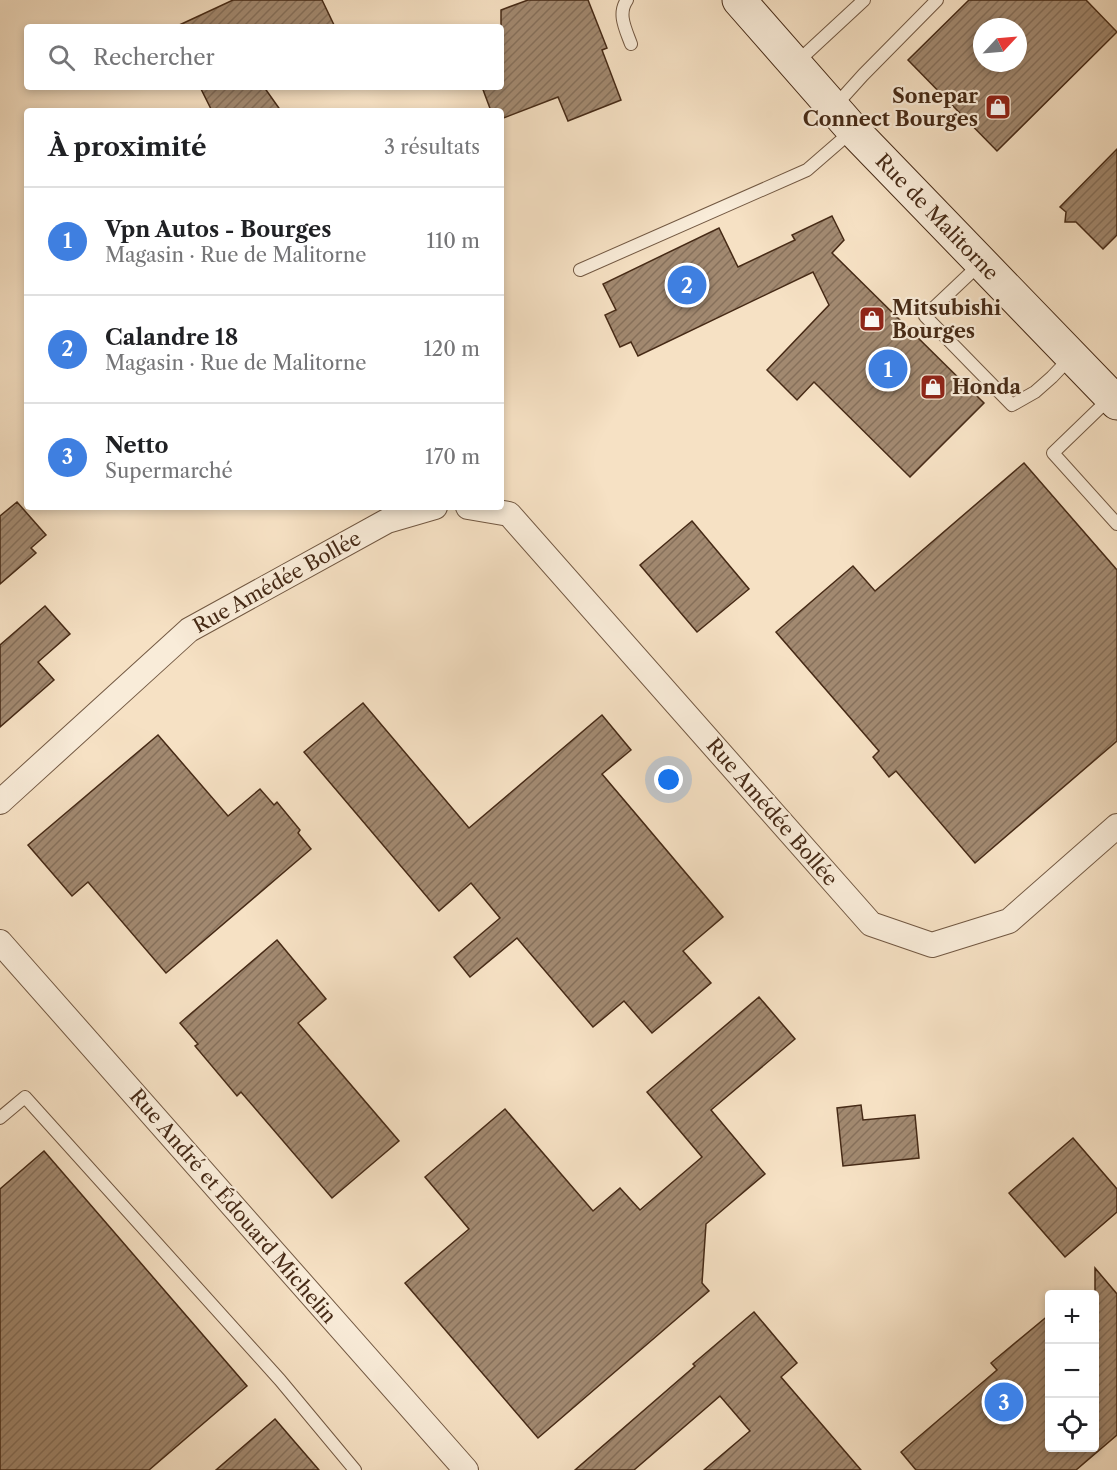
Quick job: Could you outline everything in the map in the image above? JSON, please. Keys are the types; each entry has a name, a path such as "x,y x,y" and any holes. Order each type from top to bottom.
{"main road":[{"name":"Rue de Malitorne","path":"739,0 844,118 1114,400"}],"street":[{"name":"Rue Amédée Bollée","path":"0,802 189,630 387,521 425,510"},
{"name":"Rue Amédée Bollée","path":"486,510 509,514 871,924 932,945 1009,921 1117,826"},
{"name":"Rue André et Édouard Michelin","path":"0,942 466,1470"}],"lane":[{"path":"627,0 624,3 622,21 631,44"},
{"path":"795,64 864,0"},
{"path":"580,270 807,170 844,118 863,75 937,0"},
{"path":"981,263 925,316 1012,405 1035,392 1072,356"},
{"path":"1114,400 1053,453 1117,524"},
{"path":"0,1118 25,1097 280,1380 355,1470"}],"building":[{"path":"233,0 322,0 334,24 181,24"},
{"path":"528,0 588,0 607,48 602,50 621,100 568,121 558,97 504,118 504,108 490,108 483,90 504,90 504,24 501,24 501,10"},
{"name":"Sonepar Connect Bourges","path":"969,0 1086,0 1117,32 997,151 908,60"},
{"path":"202,90 266,90 279,108 210,108"},
{"path":"1117,149 1117,235 1103,249 1076,222 1065,222 1066,212 1060,207"},
{"path":"832,216 844,240 832,253 984,403 910,477 814,382 797,400 767,370 829,305 813,272 638,356 631,342 620,347 605,315 616,310 603,284 719,228 738,267 795,240 792,235"},
{"path":"1024,463 1117,570 1117,741 975,863 896,771 889,777 873,757 879,751 776,632 853,566 875,591"},
{"path":"17,502 46,535 31,548 36,553 0,584 0,516"},
{"path":"692,521 749,589 697,632 640,565"},
{"path":"45,606 70,634 38,662 54,680 0,727 0,645"},
{"path":"363,703 469,828 602,715 631,750 602,774 723,917 683,951 711,983 652,1033 624,1001 593,1027 517,938 470,977 454,957 500,918 471,883 439,911 304,752"},
{"path":"158,735 228,816 260,789 274,805 277,802 300,830 298,833 311,849 166,973 88,882 72,896 28,845"},
{"path":"277,940 326,999 298,1023 399,1141 332,1198 241,1092 237,1096 195,1046 198,1044 180,1023"},
{"path":"759,997 795,1039 711,1110 765,1174 706,1224 702,1283 709,1291 538,1438 405,1283 469,1229 425,1177 505,1109 593,1211 620,1188 640,1210 702,1157 647,1092"},
{"path":"861,1105 863,1120 915,1115 919,1158 843,1166 837,1108"},
{"path":"1073,1138 1117,1189 1117,1212 1065,1257 1009,1193"},
{"path":"44,1151 247,1386 149,1470 0,1470 0,1189"},
{"path":"1095,1268 1117,1294 1117,1435 1099,1450 1099,1290 1095,1290"},
{"path":"754,1312 797,1363 781,1377 861,1470 704,1470 750,1431 720,1396 634,1470 575,1470 695,1366 693,1364"},
{"path":"1045,1318 1045,1452 1097,1452 1076,1470 916,1470 901,1452 997,1370 991,1363"},
{"path":"275,1419 319,1470 216,1470"}],"place":[{"name":"Sonepar Connect Bourges","path":"998,107"},
{"name":"Calandre 18","path":"687,285"},
{"name":"Mitsubishi Bourges","path":"872,319"},
{"name":"Vpn Autos - Bourges","path":"888,369"},
{"name":"Honda","path":"933,387"},
{"name":"Netto","path":"1004,1402"}]}
